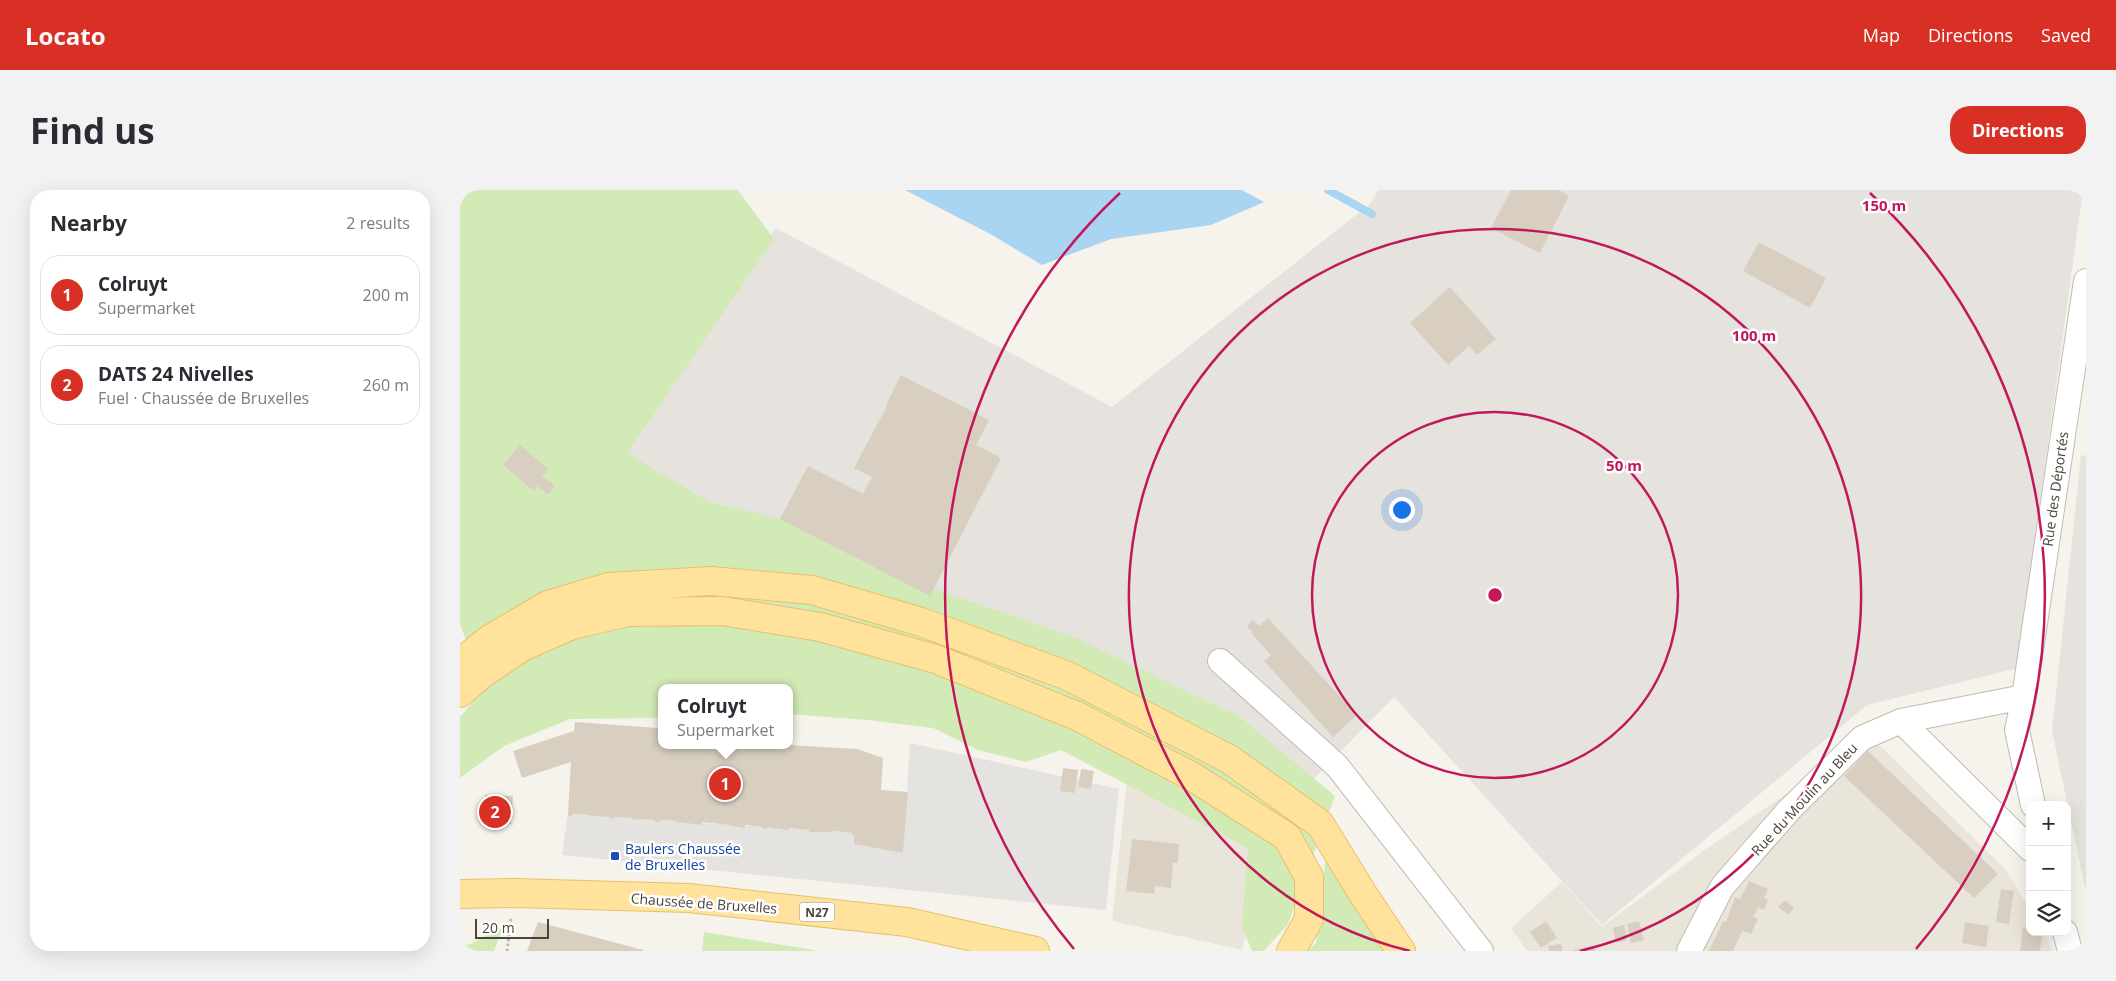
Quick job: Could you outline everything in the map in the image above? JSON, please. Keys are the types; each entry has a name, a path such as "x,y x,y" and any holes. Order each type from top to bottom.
{"main road":[{"path":"460,662 490,639 548,605 609,587 711,582 812,590 921,622 1068,676 1229,759 1320,824 1363,894 1402,951"},
{"path":"460,694 482,674 522,647 572,625 628,612 722,611 820,626 936,659 1077,716 1193,777 1287,837 1309,877 1310,919 1291,951"},
{"name":"Chaussée de Bruxelles","path":"460,894 515,892 689,898 907,922 1035,951"}],"street":[{"name":"Rue des Déportés","path":"2032,801 2017,730 2078,398 2086,281"},
{"path":"1220,661 1337,766 1481,951"},
{"name":"Rue du Moulin au Bleu","path":"1689,951 1722,887 1789,810 1862,738 1901,722 2024,697"},
{"path":"1901,722 2027,846"},
{"path":"2066,936 2070,951"}],"path":[{"path":"507,951 515,892"}],"shaded area":[{"path":"1378,190 2083,190 2018,668 1867,705 1602,925 1394,697 1296,797 599,466 776,228 1112,407 1370,204"},
{"path":"2081,455 2086,456 2086,892 2071,821 2071,801 2067,801 2052,731"},
{"path":"1870,736 2006,870 2026,903 2026,936 2045,936 2053,951 1527,951 1511,928 1562,882 1602,927 1699,854"},
{"path":"910,743 1119,789 1106,910 562,855 568,814 855,833 855,843 903,853"},
{"path":"1128,770 1265,842 1242,950 1112,921"}],"green space":[{"path":"460,190 738,190 774,239 627,453 709,502 786,520 869,566 1076,638 1240,717 1335,796 1288,924 1264,951 1252,951 1242,927 1248,848 1061,750 1026,762 978,750 933,728 867,720 793,714 793,684 658,684 658,717 656,718 570,719 504,746 460,778 460,717 484,689 460,624"},
{"path":"1326,855 1389,951 1308,951 1316,943"},
{"path":"503,927 494,951 460,951 460,949"},
{"path":"704,932 820,951 702,951"}],"water":[{"path":"905,190 1242,190 1264,202 1211,225 1111,239 1042,265 992,235"}],"building":[{"path":"1511,190 1559,190 1569,196 1540,253 1491,228"},
{"path":"1759,242 1826,278 1810,308 1743,271"},
{"path":"1450,287 1496,339 1477,355 1469,346 1448,365 1410,323"},
{"path":"901,375 989,420 976,445 1001,458 930,596 780,519 808,466 863,494 872,477 854,468"},
{"path":"520,445 548,469 542,476 555,486 548,495 537,486 534,491 503,465"},
{"path":"1268,618 1357,715 1333,737 1264,661 1271,655 1247,626 1253,620 1259,626"},
{"path":"575,722 658,728 658,749 793,749 793,745 857,749 883,758 881,790 908,792 903,853 854,844 854,835 852,833 833,831 833,833 809,832 809,830 789,828 787,830 767,827 767,829 762,829 762,827 745,825 745,828 702,822 701,825 677,823 677,821 633,820 633,818 614,817 614,819 611,819 611,817 592,817 589,815 572,814 572,816 569,816 571,762 522,778 513,751 574,731"},
{"path":"1868,751 1998,874 1974,898 1844,776"},
{"path":"1063,768 1078,770 1075,793 1060,791"},
{"path":"1081,769 1094,771 1091,789 1078,787"},
{"path":"485,795 513,796 511,824 485,823"},
{"path":"1132,839 1179,844 1178,863 1173,863 1171,888 1155,886 1154,894 1126,891"},
{"path":"1749,881 1768,889 1764,898 1768,900 1764,910 1758,907 1753,917 1758,919 1751,934 1742,931 1733,951 1709,951 1723,921 1726,922 1735,897 1740,899"},
{"path":"2001,889 2014,891 2009,924 1996,922"},
{"path":"1785,900 1794,908 1788,915 1778,907"},
{"path":"1546,921 1557,938 1541,948 1530,932"},
{"path":"1639,921 1644,940 1631,943 1627,924"},
{"path":"538,922 643,950 643,951 527,951"},
{"path":"1965,922 1989,926 1986,947 1962,943"},
{"path":"1624,925 1627,940 1616,943 1613,928"},
{"path":"2023,927 2026,927 2026,936 2042,936 2040,951 2020,951"},
{"path":"1561,944 1563,951 1549,951 1548,946"},
{"path":"1592,946 1596,951 1573,951 1573,950"}],"waterway":[{"path":"1328,190 1372,214"}],"place":[{"name":"Colruyt","path":"725,784"},
{"name":"DATS 24 Nivelles","path":"495,812"},
{"name":"Baulers Chaussée de Bruxelles","path":"615,856"}]}
